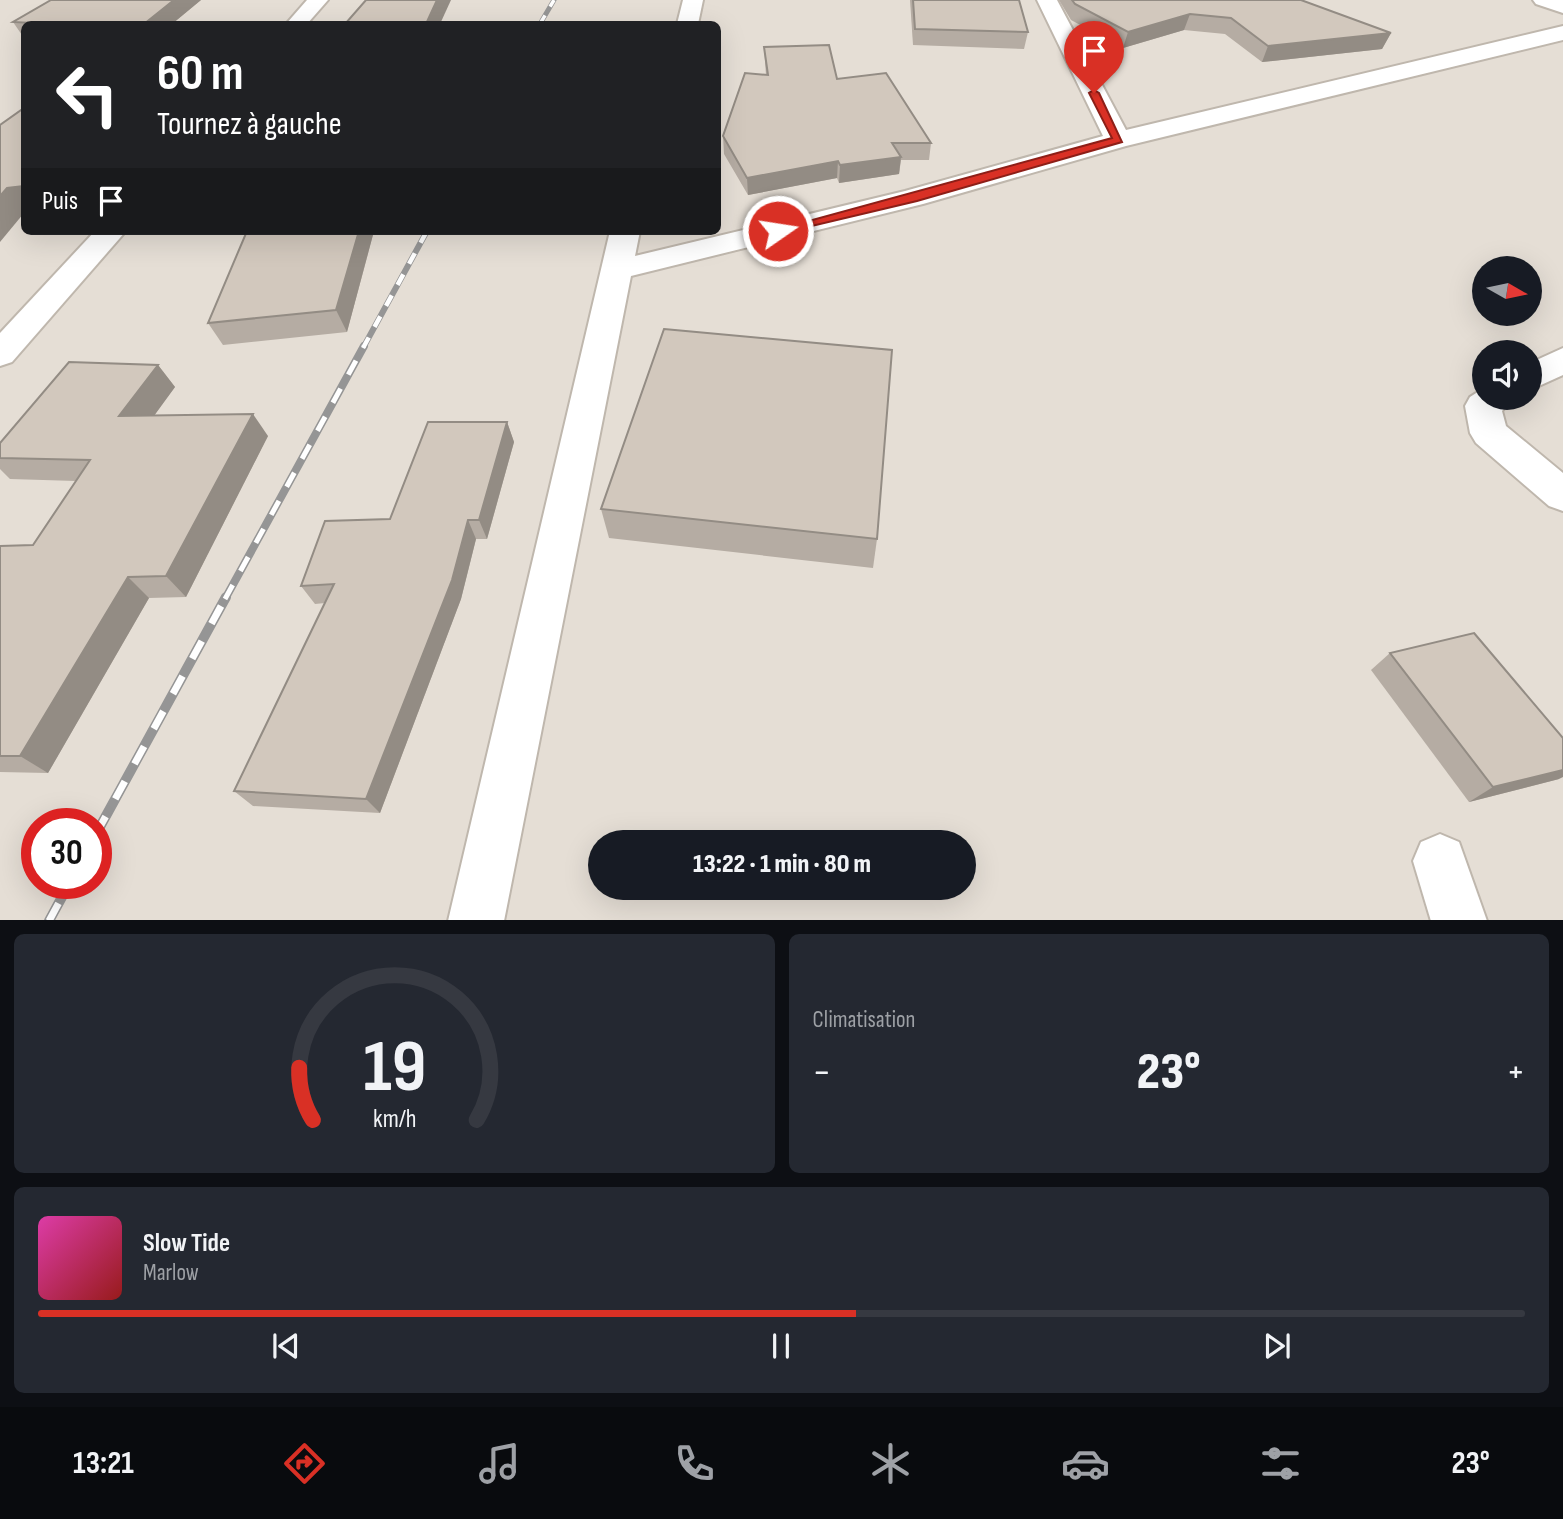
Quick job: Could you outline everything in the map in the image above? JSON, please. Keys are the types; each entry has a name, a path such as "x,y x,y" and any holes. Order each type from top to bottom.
{"street":[{"path":"299,21 318,0"},
{"path":"689,21 693,0"},
{"path":"1047,0 1118,139"},
{"path":"1543,0 1563,8"},
{"path":"721,232 913,198 1118,139 1563,33"},
{"path":"0,354 107,235"},
{"path":"475,920 620,250 705,235"},
{"path":"1542,371 1563,360"},
{"path":"1484,410 1489,433 1563,495"},
{"path":"1440,861 1459,920"}],"shaded area":[{"path":"0,0 1563,0 1563,920 0,920"}],"building":[{"path":"51,0 174,0 148,21 13,22"},
{"path":"366,0 437,0 427,21 348,21"},
{"path":"913,0 1019,0 1028,32 915,29"},
{"path":"1072,0 1301,0 1391,33 1268,46 1231,18 1190,14 1128,32"},
{"path":"829,45 837,79 886,73 931,143 892,143 901,157 840,165 838,161 747,178 723,136 745,73 768,75 764,47"},
{"path":"21,110 21,186 7,188 0,196 0,125"},
{"path":"245,235 358,235 336,310 208,323"},
{"path":"664,329 892,350 877,539 601,509"},
{"path":"69,362 158,365 119,416 253,414 166,576 128,577 20,756 0,756 0,546 33,545 90,460 0,458 0,443"},
{"path":"428,422 507,422 479,520 468,520 452,580 366,799 234,791 334,584 301,586 325,521 390,519"},
{"path":"1474,633 1563,738 1563,770 1493,787 1390,653"}],"railway":[{"path":"542,21 554,0"},
{"path":"363,348 425,235"},
{"path":"225,599 364,346"},
{"path":"110,808 226,597"},
{"path":"50,920 61,899"}],"route":[{"path":"778,231 913,198 1118,139 1094,93"}]}
